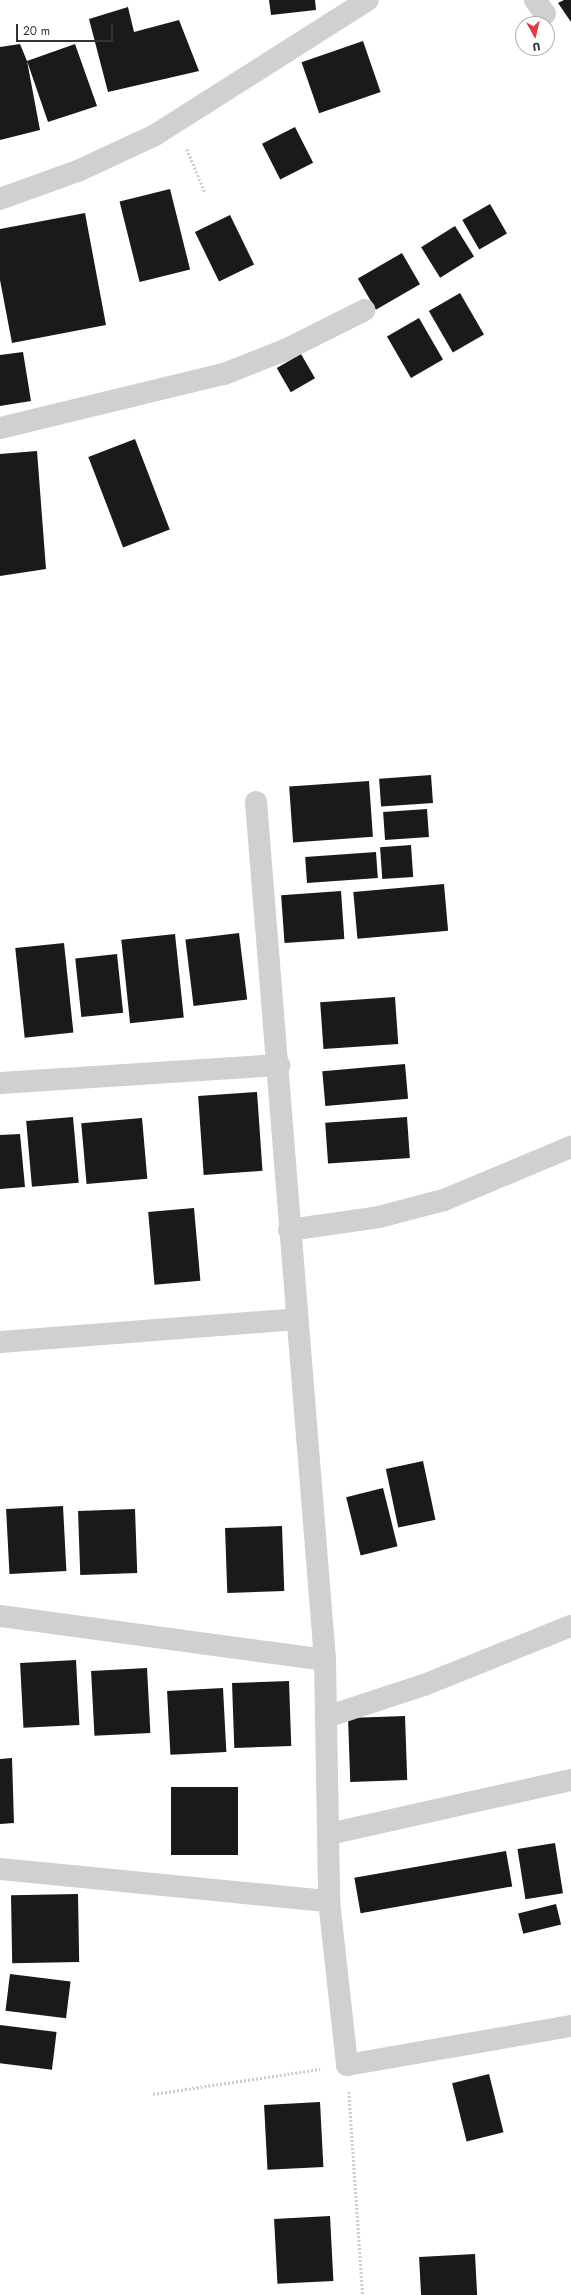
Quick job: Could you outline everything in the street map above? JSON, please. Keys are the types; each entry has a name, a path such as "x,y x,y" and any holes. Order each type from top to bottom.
{"street":[{"path":"0,199 119,154 176,122 368,0"},
{"path":"0,428 224,374 286,350 365,310"},
{"path":"256,802 279,1066 289,1230 325,1660 329,1901 347,2065 571,2026"},
{"path":"0,1083 279,1066"},
{"path":"289,1230 379,1217 444,1200 571,1147"},
{"path":"0,1342 297,1319"},
{"path":"0,1616 325,1660"},
{"path":"326,1717 431,1683 571,1626"},
{"path":"329,1834 571,1780"},
{"path":"0,1868 329,1901"}],"path":[{"path":"176,122 205,192"},
{"path":"153,2094 347,2065 363,2295"}],"building":[{"path":"269,0 315,0 316,10 271,15"},
{"path":"564,0 571,0 571,22 558,3"},
{"path":"128,7 134,32 179,20 199,71 108,92 89,19"},
{"path":"363,41 381,92 319,113 302,62"},
{"path":"20,44 27,61 40,130 0,140 0,47"},
{"path":"75,44 97,106 48,122 27,61"},
{"path":"295,127 313,163 280,179 262,144"},
{"path":"170,189 190,270 140,282 120,202"},
{"path":"490,204 507,233 479,249 462,220"},
{"path":"85,213 106,325 12,343 0,280 0,229"},
{"path":"230,215 254,264 219,282 195,232"},
{"path":"455,226 474,257 440,278 421,247"},
{"path":"402,253 420,284 376,310 358,278"},
{"path":"460,293 484,335 453,353 429,311"},
{"path":"419,318 443,360 411,378 387,336"},
{"path":"23,352 31,401 0,406 0,355"},
{"path":"301,354 315,378 291,392 277,368"},
{"path":"135,439 170,530 123,547 88,457"},
{"path":"37,451 46,569 0,576 0,454"},
{"path":"431,775 433,803 381,807 379,779"},
{"path":"369,781 373,837 293,842 289,787"},
{"path":"427,809 429,837 385,840 383,812"},
{"path":"411,845 413,877 382,879 380,847"},
{"path":"376,852 378,878 307,883 305,857"},
{"path":"444,884 448,931 357,939 353,892"},
{"path":"341,891 344,939 284,943 281,895"},
{"path":"239,933 247,1000 194,1006 185,940"},
{"path":"175,934 184,1018 130,1023 121,940"},
{"path":"64,943 73,1033 25,1038 15,948"},
{"path":"117,954 123,1013 81,1017 75,958"},
{"path":"395,997 398,1044 323,1049 320,1002"},
{"path":"405,1064 408,1099 325,1106 322,1071"},
{"path":"257,1092 263,1171 204,1175 198,1096"},
{"path":"73,1117 79,1183 32,1187 26,1121"},
{"path":"407,1117 410,1158 328,1164 325,1123"},
{"path":"142,1118 147,1179 87,1184 81,1123"},
{"path":"20,1134 25,1187 0,1189 0,1135"},
{"path":"194,1208 200,1281 155,1285 148,1212"},
{"path":"423,1461 435,1520 398,1528 386,1469"},
{"path":"383,1488 398,1546 361,1555 346,1497"},
{"path":"63,1506 66,1571 9,1574 6,1509"},
{"path":"135,1509 137,1573 80,1575 78,1511"},
{"path":"282,1526 284,1591 227,1593 225,1528"},
{"path":"76,1660 79,1725 23,1728 20,1663"},
{"path":"147,1668 150,1733 94,1736 91,1671"},
{"path":"289,1681 291,1746 234,1748 232,1683"},
{"path":"223,1688 226,1752 170,1755 167,1691"},
{"path":"405,1716 407,1780 350,1782 348,1718"},
{"path":"12,1758 14,1823 0,1824 0,1759"},
{"path":"171,1787 238,1787 238,1855 171,1855"},
{"path":"555,1843 563,1893 525,1899 517,1849"},
{"path":"506,1851 512,1886 361,1913 354,1878"},
{"path":"78,1894 79,1962 12,1963 11,1895"},
{"path":"556,1904 561,1924 523,1934 518,1913"},
{"path":"10,1974 71,1981 66,2018 5,2011"},
{"path":"0,2025 57,2032 52,2070 0,2063"},
{"path":"489,2074 504,2132 467,2141 452,2083"},
{"path":"320,2102 323,2167 267,2170 264,2105"},
{"path":"330,2216 333,2281 277,2284 274,2219"},
{"path":"475,2254 477,2295 421,2295 419,2257"}]}
